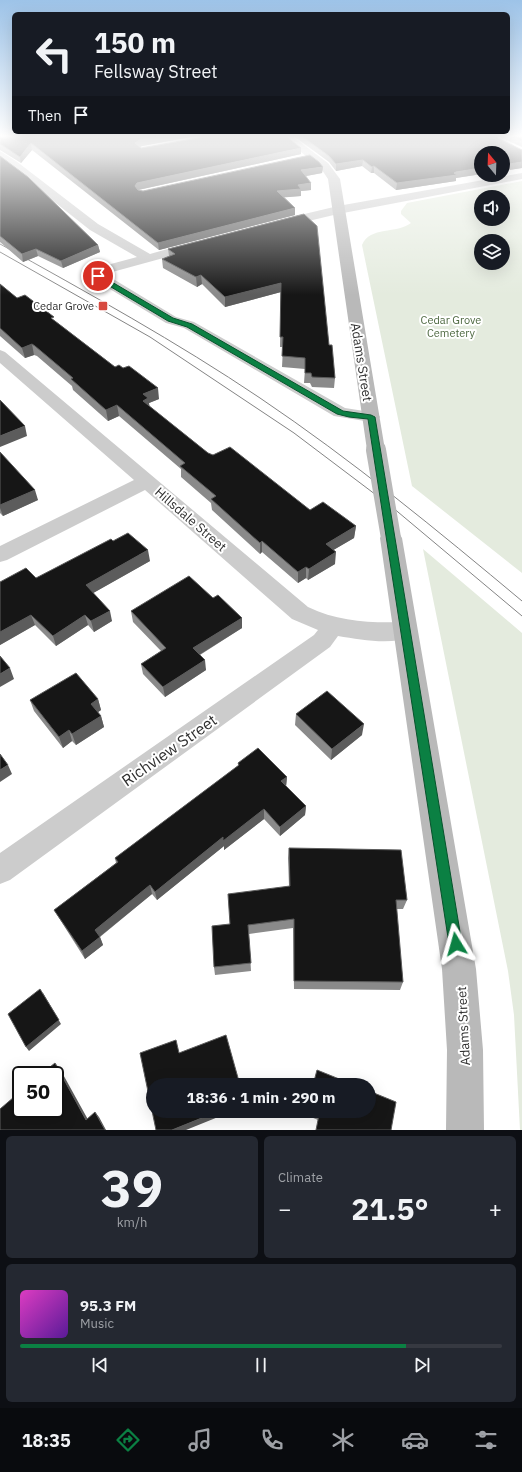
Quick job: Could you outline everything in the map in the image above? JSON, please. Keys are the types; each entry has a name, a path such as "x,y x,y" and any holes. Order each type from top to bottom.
{"main road":[{"name":"Adams Street","path":"335,190 459,969 464,1010 466,1048 465,1130"}],"street":[{"path":"46,190 94,227 112,239 137,251 146,258"},
{"path":"266,228 338,210 448,190"},
{"path":"206,243 96,272 98,276 164,316 171,320 189,325 340,412 349,415 371,417"},
{"name":"Hillsdale Street","path":"0,355 290,605 311,619 333,626 362,630 405,631"},
{"path":"0,555 147,481"},
{"name":"Richview Street","path":"0,870 322,641 333,626"}],"green space":[{"name":"Cedar Grove Cemetery","path":"474,190 474,226 510,226 510,190 475,190 522,190 522,573 412,486 362,245 371,235 399,228 411,223 401,214 401,211 407,203"},
{"path":"423,549 522,633 522,1130 520,1130 514,1015 508,971"}],"building":[{"path":"0,190 41,190 98,245 61,261 36,249 22,254 0,236"},
{"path":"90,190 143,191 149,190 292,190 277,191 295,208 158,243"},
{"path":"304,214 317,226 329,345 332,345 335,378 312,377 311,373 305,373 305,358 282,356 283,337 280,337 281,283 225,297 201,275 196,277 162,259 175,254 168,249"},
{"path":"0,284 17,298 25,295 54,317 51,318 115,367 119,365 123,368 129,366 158,388 143,394 148,398 143,401 208,453 213,455 230,447 310,510 323,502 356,526 326,544 336,552 309,569 306,567 298,572 262,541 260,543 211,499 216,496 180,466 185,463 117,405 106,410 71,379 73,378 35,346 32,344 22,348 0,328"},
{"path":"0,400 25,426 0,436"},
{"path":"0,452 35,490 0,505"},
{"path":"128,533 148,550 86,585 110,611 91,621 85,615 53,636 31,615 0,632 0,582 26,568 36,578 111,539 113,541"},
{"path":"189,576 213,598 218,595 242,618 193,648 205,660 163,687 141,664 166,648 131,611"},
{"path":"0,656 10,668 0,674"},
{"path":"76,673 98,699 91,704 101,716 72,734 69,730 59,737 30,700"},
{"path":"327,691 364,724 332,749 296,714"},
{"path":"258,748 287,777 281,781 306,806 280,827 264,809 223,841 223,837 155,892 150,885 95,930 100,937 82,951 54,910 118,862 115,858 239,765 238,763"},
{"path":"0,754 8,765 0,770"},
{"path":"289,848 401,850 407,900 396,900 403,982 294,981 294,919 248,925 251,963 214,967 212,926 230,924 228,894 290,886"},
{"path":"40,989 59,1020 26,1047 8,1014"},
{"path":"226,1035 238,1078 146,1078 146,1082 140,1053 176,1040 179,1053"},
{"path":"317,1070 337,1078 315,1078"},
{"path":"64,1080 86,1120 95,1112 105,1130 0,1130 0,1109 12,1099 12,1118 64,1118"},
{"path":"376,1094 396,1102 391,1130 316,1130 318,1118 376,1118"},
{"path":"154,1118 202,1118 172,1130 156,1130"}],"tram line":[{"path":"0,244 99,299 197,357 260,398 361,471 522,601"},
{"path":"0,252 150,337 294,433 392,507 522,616"}],"place":[{"name":"Cedar Grove","path":"103,306"}],"route":[{"path":"98,276 171,320 189,325 340,412 349,415 371,417 456,944"}]}
